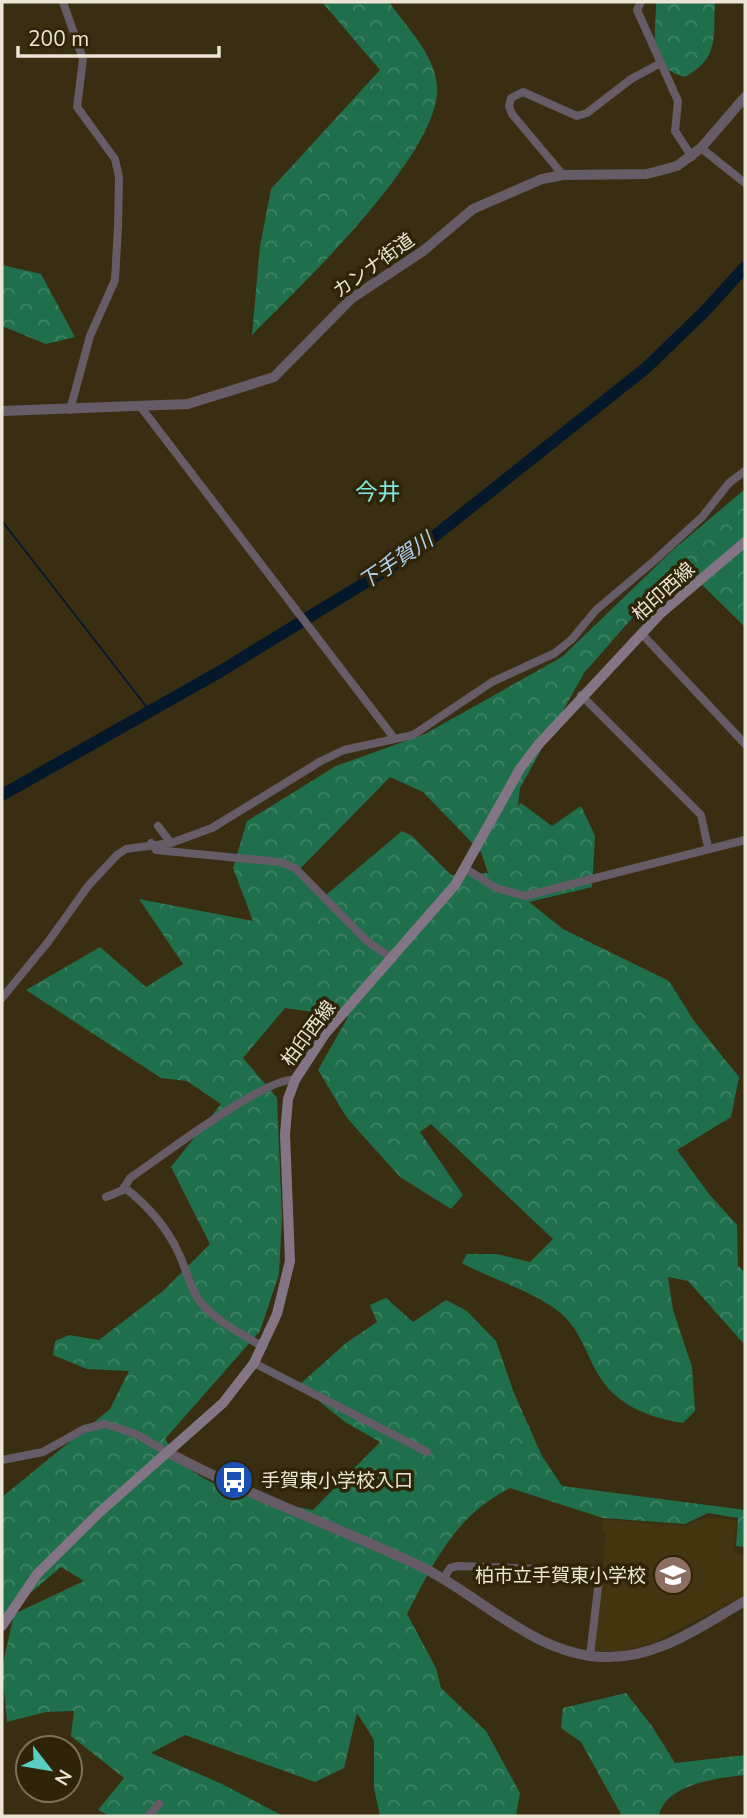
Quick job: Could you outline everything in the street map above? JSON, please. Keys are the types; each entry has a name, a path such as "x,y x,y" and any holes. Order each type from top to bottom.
{"main road":[{"name":"柏印西線","path":"2,1626 37,1574 167,1451 223,1403 263,1347 277,1314 290,1261 285,1134 288,1099 295,1080 325,1034 393,959 465,868 521,768 581,695 641,633 745,542"}],"street":[{"path":"63,2 83,59 77,107 115,159 119,177 117,271 90,336 70,410"},
{"path":"641,2 637,10 659,64 678,101 674,131 692,157"},
{"path":"563,175 512,114 509,106 511,98 523,92 577,116 587,113 631,79 659,64"},
{"name":"カンナ街道","path":"2,411 70,410 198,402 274,377 352,298 423,251 473,209 522,185 563,175 662,172 692,157 745,97"},
{"path":"701,148 745,183"},
{"path":"141,406 394,738"},
{"path":"2,998 107,864 126,849 151,843 171,843 212,828 283,783 344,750 413,735 492,682 555,653 572,639 596,610 702,517 729,483 745,471"},
{"path":"641,633 745,744"},
{"path":"581,695 701,815 708,847"},
{"path":"158,826 171,843"},
{"path":"465,868 496,888 525,896 708,847 745,840"},
{"path":"151,843 156,850 280,862 295,869 367,941 393,959"},
{"path":"106,1197 124,1188 130,1178 252,1096 282,1079 295,1080"},
{"path":"124,1188 157,1218 179,1254 188,1283 200,1301 214,1315 263,1347"},
{"path":"254,1363 427,1452"},
{"path":"2,1460 52,1449 84,1429 105,1424 136,1434 248,1493 444,1578 548,1644 590,1656 619,1657 651,1651 682,1637 745,1601"},
{"path":"444,1578 450,1568 458,1566 600,1571 590,1656"},
{"path":"148,1816 159,1804"}],"shaded area":[{"name":"柏市立手賀東小学校","path":"708,1517 737,1520 733,1552 745,1556 745,1594 656,1642 623,1651 593,1651 606,1533 601,1532 602,1519 685,1526"}],"green space":[{"path":"322,2 389,2 431,62 437,85 433,113 417,146 364,217 252,335 260,246 271,189 380,70"},
{"path":"656,2 715,2 714,36 709,54 696,70 685,77 673,72 659,57 655,37"},
{"path":"2,265 41,274 75,337 46,344 2,326"},
{"path":"745,489 745,627 689,572 633,617 584,673 520,788 518,806 521,803 552,826 581,806 595,836 592,887 529,902 563,929 669,981 694,1021 739,1077 731,1117 677,1150 709,1194 737,1225 738,1266 745,1272 745,1345 688,1281 668,1277 673,1310 692,1367 695,1411 683,1423 658,1418 624,1402 605,1385 572,1325 558,1311 536,1297 462,1263 467,1254 497,1254 530,1262 553,1239 431,1124 420,1132 463,1195 451,1209 400,1177 347,1118 318,1070 348,1017 285,1008 243,1058 277,1098 282,1217 279,1274 260,1331 165,1439 181,1462 195,1473 226,1489 313,1510 380,1442 345,1422 299,1385 346,1343 377,1322 370,1305 386,1298 413,1322 446,1300 467,1311 496,1341 514,1393 542,1456 562,1486 745,1510 745,1547 736,1546 738,1518 708,1513 685,1524 603,1518 510,1488 491,1499 460,1526 437,1559 407,1614 436,1668 441,1688 486,1731 520,1793 516,1816 380,1816 374,1788 374,1740 357,1713 344,1768 315,1782 185,1735 151,1753 222,1784 283,1816 110,1816 98,1810 124,1778 84,1746 84,1734 71,1734 74,1711 46,1712 7,1722 2,1668 14,1614 84,1581 61,1567 2,1617 2,1497 110,1409 129,1371 87,1369 53,1355 55,1341 69,1335 99,1340 163,1291 210,1244 171,1167 221,1104 187,1081 161,1078 26,990 100,947 146,987 183,964 139,899 253,921 233,868 247,821 336,766 425,734 562,657 674,549","holes":["390,777 423,792 481,852 488,873 451,875 412,836 402,831 326,895 297,872"]},
{"path":"626,1693 652,1726 675,1763 745,1755 745,1775 708,1781 682,1790 663,1805 659,1816 622,1816 581,1742 561,1728 563,1708"}],"waterway":[{"name":"下手賀川","path":"2,795 221,671 412,554 646,368 705,311 745,267"},
{"path":"2,521 149,710"}],"place":[{"name":"手賀東小学校入口","path":"234,1480"},
{"name":"柏市立手賀東小学校","path":"673,1575"}],"district":[{"name":"今井","path":"378,492"}]}
